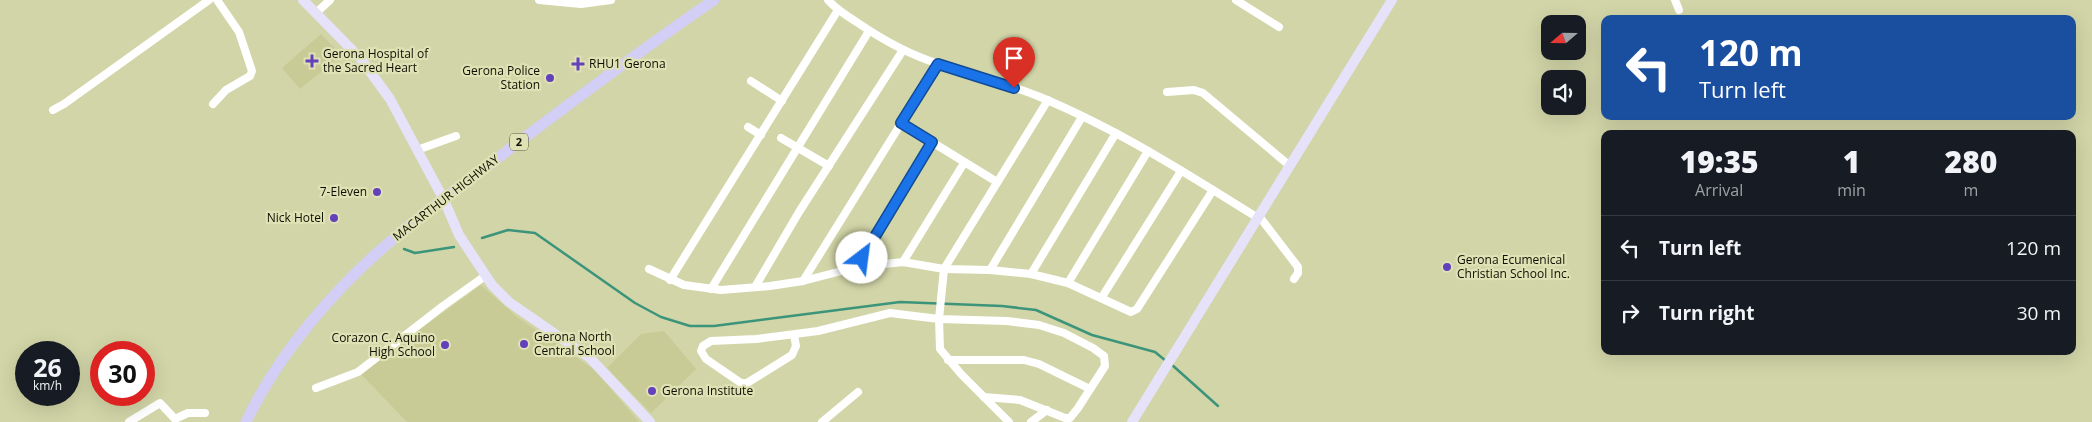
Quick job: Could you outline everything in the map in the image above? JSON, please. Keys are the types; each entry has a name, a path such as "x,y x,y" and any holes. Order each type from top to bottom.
{"highway":[{"name":"MACARTHUR HIGHWAY","path":"246,422 281,362 328,302 392,240 619,66 708,2"}],"main road":[{"path":"303,0 317,12 372,72 390,99 444,200 459,235 499,294 590,358 650,422"},
{"path":"1132,422 1392,0"}],"street":[{"path":"52,110 64,104 209,0"},
{"path":"213,104 226,90 250,76 252,71 239,32 217,0"},
{"path":"317,12 330,0"},
{"path":"539,0 581,2 611,0"},
{"path":"828,0 838,10 902,50 938,64 998,82 1048,100 1116,133 1259,217 1298,266 1298,273 1294,279"},
{"path":"1236,0 1279,27"},
{"path":"1675,0 1679,10"},
{"path":"670,280 838,10"},
{"path":"711,289 870,31"},
{"path":"756,287 902,50"},
{"path":"803,281 938,64"},
{"path":"751,80 782,101"},
{"path":"1167,92 1194,90 1203,93 1290,166"},
{"path":"1009,422 942,354 939,347 944,269 1048,100"},
{"path":"990,270 1082,118"},
{"path":"901,123 997,182"},
{"path":"748,127 761,135"},
{"path":"1031,274 1116,133"},
{"path":"417,150 456,136"},
{"path":"781,138 829,166"},
{"path":"857,267 932,142"},
{"path":"1068,283 1148,151"},
{"path":"903,262 964,163"},
{"path":"1102,297 1181,171"},
{"path":"649,269 670,280 693,288 711,289 756,287 803,281 857,267 903,262 944,269 990,270 1031,274 1068,283 1132,312 1138,309 1213,190"},
{"path":"316,388 358,372 456,295 485,276"},
{"path":"794,335 796,348 792,355 746,383 741,382 706,359 701,351 703,346 711,341 794,335 831,329 890,313 1039,325 1064,333 1104,356 1104,366 1070,418 1020,400 984,397"},
{"path":"948,360 1024,360 1039,364 1090,389"},
{"path":"822,422 858,392"},
{"path":"129,422 160,403 175,419 188,413 205,413"},
{"path":"1031,422 1047,410"}],"shaded area":[{"name":"Gerona Hospital of the Sacred Heart","path":"321,34 341,55 300,89 282,68"},
{"path":"481,285 517,317 595,370 639,422 407,422 360,373"},
{"name":"Gerona Institute","path":"664,331 696,369 651,413 607,368 641,334"}],"waterway":[{"path":"482,238 508,230 535,233 635,303 661,317 690,326 714,326 900,302 1002,306 1036,310 1092,335 1155,352 1166,361"},
{"path":"404,249 415,253 454,247"},
{"path":"1171,364 1218,406"}],"place":[{"name":"Gerona Hospital of the Sacred Heart","path":"312,61"},
{"name":"RHU1 Gerona","path":"578,64"},
{"name":"Gerona Police Station","path":"550,78"},
{"name":"7-Eleven","path":"377,192"},
{"name":"Nick Hotel","path":"334,218"},
{"name":"Gerona Ecumenical Christian School Inc.","path":"1447,267"},
{"name":"Gerona North Central School","path":"524,344"},
{"name":"Corazon C. Aquino High School","path":"445,345"},
{"name":"Gerona Institute","path":"652,391"}],"route":[{"path":"862,258 932,142 901,123 938,64 1014,88"}]}
